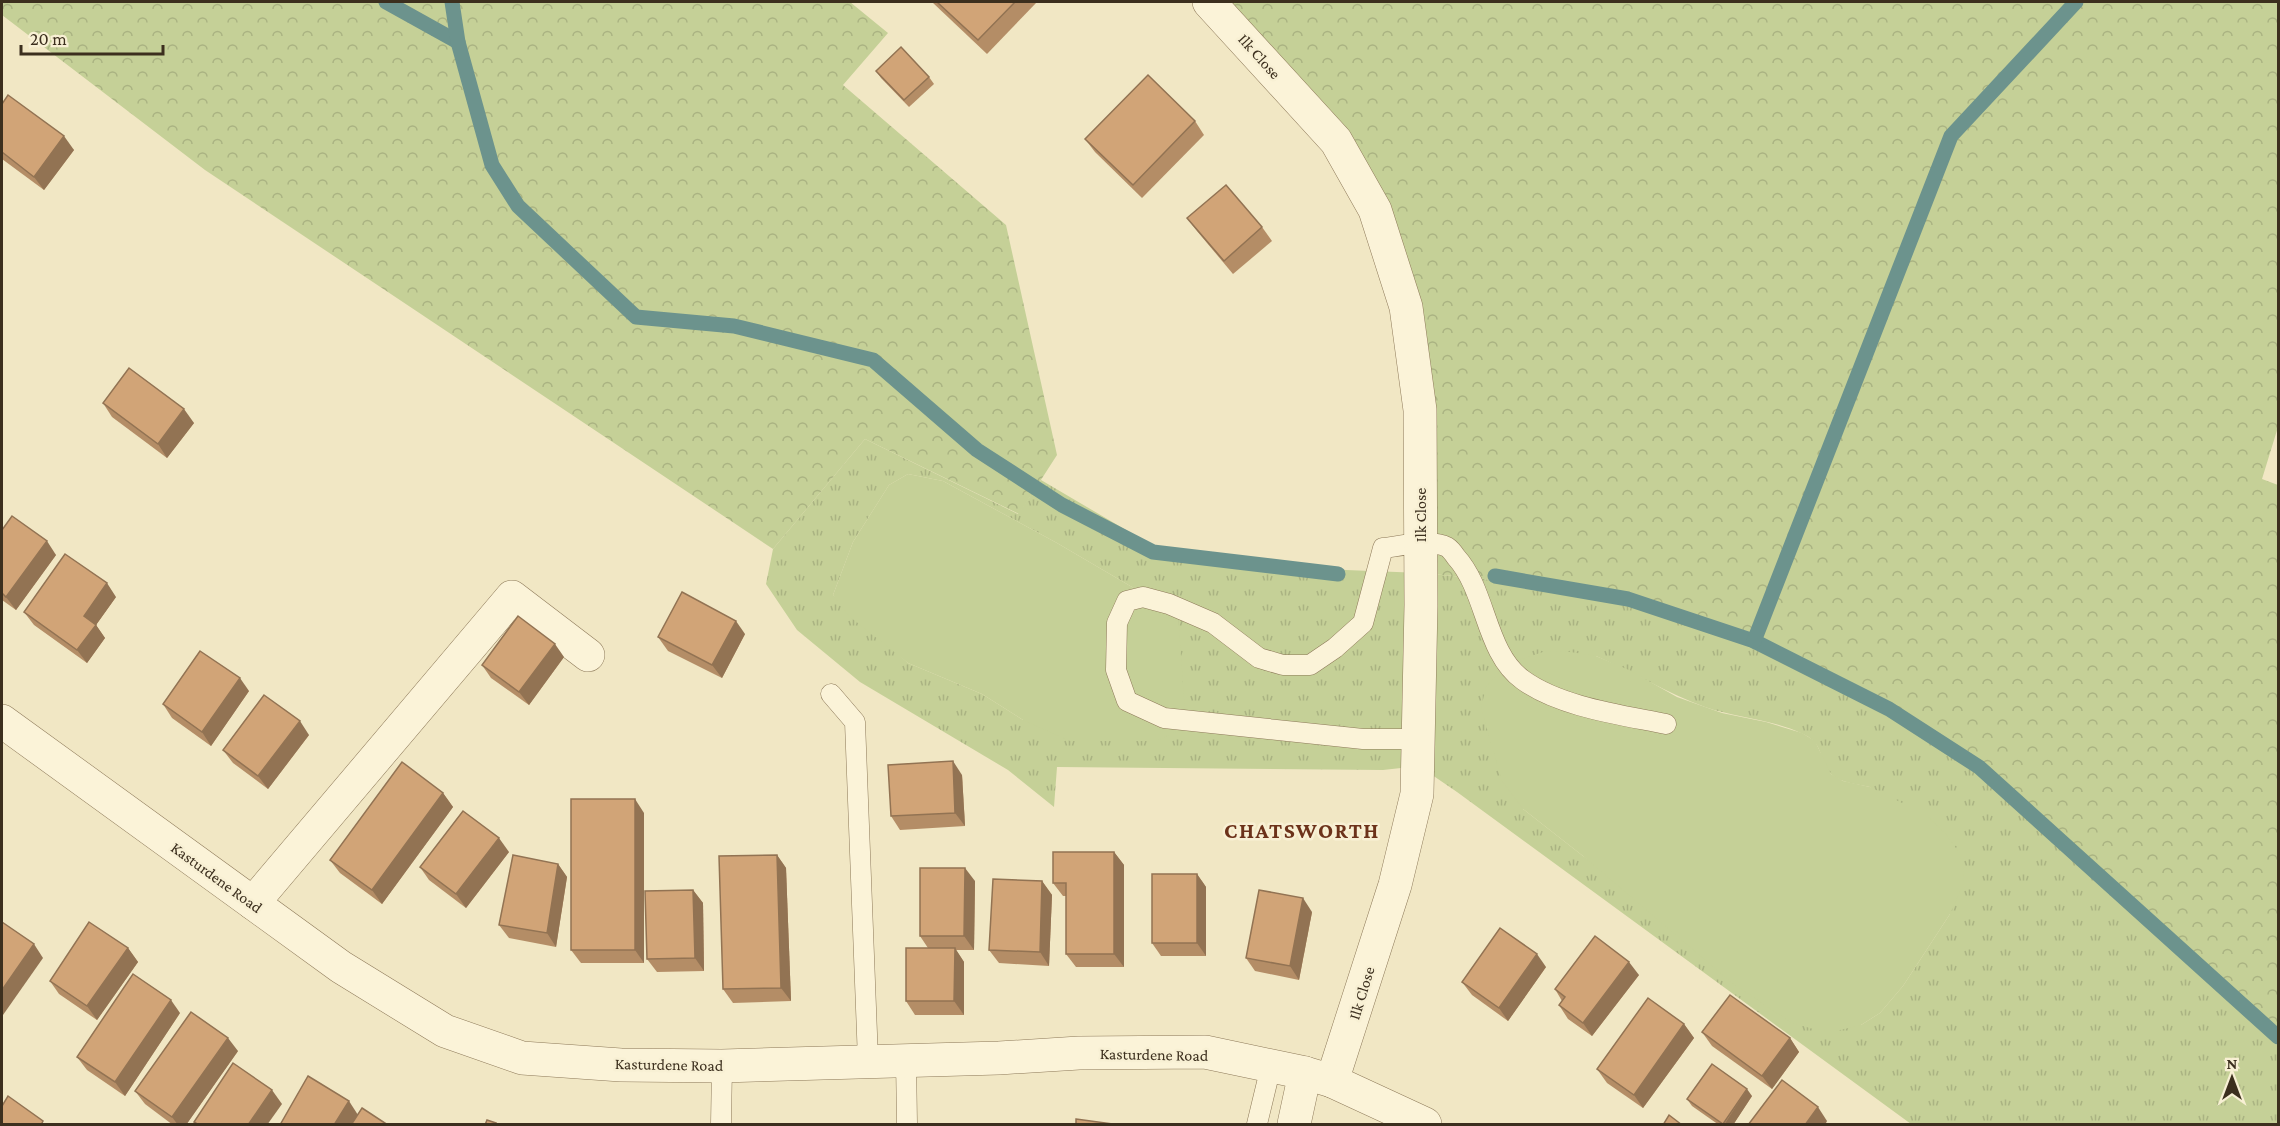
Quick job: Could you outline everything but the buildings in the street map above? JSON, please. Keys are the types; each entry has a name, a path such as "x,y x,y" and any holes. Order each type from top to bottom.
{"street":[{"name":"Ilk Close","path":"1209,2 1336,141 1375,210 1406,307 1420,410 1421,605 1417,794 1395,885 1318,1077 1294,1125"},
{"path":"254,903 512,597 588,655"},
{"name":"Kasturdene Road","path":"2,721 341,967 445,1032 522,1058 621,1065 722,1065 999,1058 1079,1053 1205,1052 1318,1077 1425,1125"}],"lane":[{"path":"1418,739 1364,739 1164,718 1127,701 1116,670 1117,623 1127,601 1143,597 1169,604 1212,623 1259,658 1283,665 1310,665 1335,648 1363,623 1383,548 1436,544 1448,547 1463,565 1475,587 1506,663 1522,680 1570,702 1666,724"},
{"path":"831,694 855,722 868,1060"},
{"path":"906,1059 907,1125"},
{"path":"721,1125 722,1065"},
{"path":"1257,1125 1271,1066"}],"green space":[{"path":"2,2 850,2 888,33 843,85 1006,225 1057,455 1019,514 865,439 773,549 205,170 2,15"},
{"path":"1215,2 2278,2 2278,427 2262,479 2278,485 2278,1046 1978,770 1883,711 1753,646 1628,603 1494,580 1422,573 1382,212"},
{"path":"865,439 1018,514 1041,480 1155,547 1346,570 1422,573 1494,580 1628,603 1753,646 1883,711 1978,770 2278,1046 2278,1124 1911,1124 1419,766 1383,770 1057,767 1054,807 1008,770 860,682 797,630 766,584 773,549","holes":["908,474 943,481 1057,543 1178,614 1023,720 982,694 908,663 833,595 853,542 889,485","1596,656 1705,707 1779,725 1803,734 1815,742 1831,774 1844,781 1870,787 1950,914 1903,986 1880,1013 1861,1025 1583,856 1523,809"]},
{"path":"908,474 943,481 1057,543 1178,614 1186,727 1156,741 1070,741 1023,720 982,694 908,663 849,616 833,595 853,542 889,485"},
{"path":"1564,651 1596,656 1629,670 1677,697 1722,713 1766,722 1802,733 1815,741 1831,774 1843,781 1870,787 1926,815 1946,834 1958,851 1964,871 1963,885 1950,914 1903,986 1880,1013 1861,1025 1836,1031 1813,1029 1790,1022 1731,982 1583,856 1523,809 1502,781 1481,708 1486,687 1501,670 1522,659 1543,652"}],"waterway":[{"path":"386,2 458,42"},
{"path":"452,2 458,42 492,165 518,206 636,317 734,326 873,360 977,450 1062,505 1153,552 1338,574"},
{"path":"1754,641 1951,136 2076,2"},
{"path":"1495,576 1628,599 1754,641 1889,709 1979,767 2278,1037"}],"district":[{"name":"CHATSWORTH","path":"1302,830"}]}
